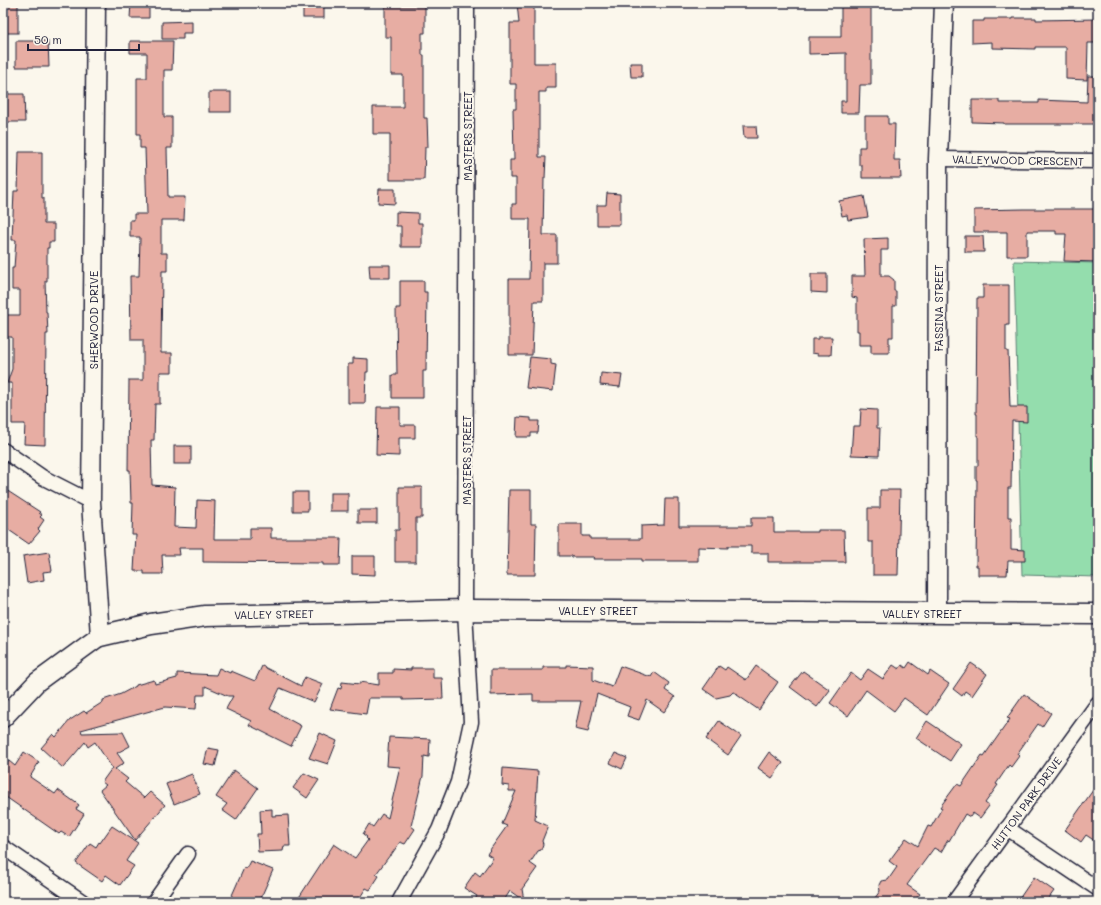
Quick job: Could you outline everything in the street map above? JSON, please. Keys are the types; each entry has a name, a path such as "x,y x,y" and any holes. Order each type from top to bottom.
{"main road":[{"name":"VALLEY STREET","path":"100,636 151,624 205,616 465,610 1098,614"}],"street":[{"name":"SHERWOOD DRIVE","path":"96,3 91,502 100,636"},
{"name":"MASTERS STREET","path":"400,902 439,830 458,782 471,722 465,610 467,3"},
{"name":"FASSINA STREET","path":"937,613 938,159 944,3"},
{"name":"VALLEYWOOD CRESCENT","path":"938,159 1098,161"},
{"path":"3,450 42,477 91,502"},
{"path":"3,718 37,682 100,636"},
{"name":"HUTTON PARK DRIVE","path":"954,902 1098,703"},
{"path":"1007,828 1098,889"},
{"path":"3,847 83,902"},
{"path":"154,902 188,854"}],"green space":[{"path":"1014,261 1098,263 1098,577 1022,575"}],"building":[{"path":"3,3 18,3 18,33 3,33"},
{"path":"131,3 149,3 149,18 130,18"},
{"path":"303,3 324,3 324,18 303,18"},
{"path":"517,3 534,3 534,63 556,63 556,88 546,88 546,92 539,92 539,157 546,157 543,235 557,235 557,263 543,263 543,301 534,301 532,355 509,355 509,279 529,279 530,219 512,219 512,204 516,204 516,178 510,178 510,160 514,160 513,109 516,109 516,84 510,84 510,23 519,23"},
{"path":"841,3 871,3 871,85 860,85 859,113 841,113 841,101 846,101 846,53 809,54 809,37 841,37"},
{"path":"385,6 425,6 425,33 422,33 422,55 424,55 424,118 427,118 428,147 425,147 424,180 390,180 390,134 373,134 373,107 403,107 403,75 391,75 391,37 385,37"},
{"path":"1036,18 1036,20 1098,19 1098,43 1088,43 1087,80 1066,79 1066,47 1035,47 1035,49 992,48 992,42 972,43 972,21"},
{"path":"192,21 192,33 183,33 183,39 162,39 162,22"},
{"path":"16,41 48,41 49,67 16,67"},
{"path":"130,41 173,41 172,70 164,70 164,117 172,117 172,148 167,148 168,197 185,197 184,220 161,220 161,253 167,253 167,271 162,271 161,353 172,353 172,372 160,372 160,404 155,404 154,440 151,440 152,485 175,487 174,527 196,528 197,500 215,501 214,539 250,539 250,528 271,528 271,538 341,538 340,565 323,565 323,563 203,562 203,548 179,548 180,555 162,555 163,574 144,574 144,571 134,571 136,535 132,535 133,503 131,503 130,470 128,470 129,380 143,380 143,340 131,340 130,276 139,276 140,237 130,237 130,220 134,220 134,214 147,214 145,148 140,148 140,134 137,134 137,78 147,78 147,53 130,53"},
{"path":"630,63 642,63 642,77 631,77"},
{"path":"1088,76 1098,76 1098,124 1004,124 972,122 972,100 999,100 999,103 1039,103 1039,100 1087,102"},
{"path":"209,92 231,92 231,112 209,112"},
{"path":"3,94 24,94 25,122 4,122"},
{"path":"865,116 888,116 888,124 895,124 894,160 900,160 901,178 862,178 862,165 859,165 859,147 865,147"},
{"path":"743,126 756,126 757,138 744,138"},
{"path":"19,152 42,152 42,198 44,198 44,224 54,224 54,242 49,242 49,248 47,248 47,281 45,281 48,334 46,334 45,445 24,444 25,424 12,424 12,383 7,383 12,369 12,337 3,337 3,315 20,315 20,290 12,290 12,268 14,268 16,240 12,240 14,191 18,191"},
{"path":"379,189 395,189 395,204 378,203"},
{"path":"607,193 620,194 620,225 597,225 597,205 606,205"},
{"path":"864,196 868,217 848,220 847,215 842,216 839,201"},
{"path":"1098,209 1098,262 1064,261 1066,234 1056,234 1056,231 1027,231 1027,256 1007,256 1007,232 974,232 974,210"},
{"path":"396,212 418,213 418,223 422,223 422,247 401,247 401,226 396,226"},
{"path":"965,236 983,236 984,252 965,252"},
{"path":"888,238 888,250 881,250 881,276 889,276 894,280 896,306 893,306 893,337 889,337 889,353 871,353 871,345 859,345 859,331 857,331 857,298 852,297 852,276 865,276 864,239"},
{"path":"369,265 390,265 390,278 370,278"},
{"path":"811,274 827,274 827,293 811,292"},
{"path":"400,281 424,281 424,292 427,292 426,371 423,371 423,398 392,398 392,375 397,375 396,308 400,308"},
{"path":"983,285 1009,285 1009,325 1006,325 1006,351 1008,351 1010,407 1027,407 1027,422 1012,421 1011,488 1008,488 1008,517 1011,517 1011,549 1025,550 1025,561 1008,561 1007,575 978,575 978,566 976,566 976,466 978,466 976,414 977,298 983,298"},
{"path":"818,337 832,337 831,355 818,355 812,353 812,339 818,339"},
{"path":"530,357 551,359 551,364 556,365 553,391 526,388"},
{"path":"353,358 368,359 365,403 348,403 348,364 353,364"},
{"path":"601,373 622,375 620,387 600,385"},
{"path":"377,407 400,407 400,425 415,425 415,438 399,438 399,456 376,455"},
{"path":"861,409 877,410 877,428 880,428 879,456 851,455 853,426 860,426"},
{"path":"517,417 531,418 531,421 539,421 538,433 531,433 531,437 516,437"},
{"path":"174,446 191,446 191,464 174,464"},
{"path":"399,487 422,487 422,518 416,518 416,562 395,562 395,530 399,530"},
{"path":"3,488 40,512 39,513 42,515 40,517 44,520 38,529 40,531 29,544 3,526"},
{"path":"509,490 531,490 531,524 536,524 535,575 507,575"},
{"path":"880,490 900,490 898,575 873,575 873,542 868,542 868,508 880,508"},
{"path":"293,492 308,492 308,511 293,511"},
{"path":"330,493 348,493 348,511 330,511"},
{"path":"665,499 679,499 679,526 751,526 751,518 774,518 774,532 818,532 818,530 844,530 845,562 768,562 768,553 751,553 751,546 728,546 728,548 698,547 698,561 642,561 642,559 593,559 594,557 559,556 559,524 582,524 582,536 590,536 590,539 641,539 641,526 664,525"},
{"path":"358,510 377,510 377,523 358,523"},
{"path":"49,552 52,571 43,572 44,580 27,583 23,556"},
{"path":"352,556 375,556 375,575 352,574"},
{"path":"910,662 928,675 930,671 949,684 928,715 904,698 894,711 866,690 848,716 830,703 851,673 860,680 868,669 883,679 893,665 899,669 902,665 906,668"},
{"path":"971,663 987,674 972,696 965,691 962,696 953,689"},
{"path":"566,665 593,666 593,680 612,687 620,666 651,677 654,672 669,683 665,690 675,697 664,712 647,700 639,720 627,716 630,707 597,694 588,732 575,729 581,701 533,701 533,694 491,695 491,670 543,670 543,667 566,667"},
{"path":"262,666 301,686 305,677 323,684 314,702 280,688 270,709 301,726 291,746 249,725 251,721 226,709 233,696 228,696 205,686 205,695 197,695 196,709 165,707 81,730 82,733 123,732 130,746 117,753 124,763 115,769 128,779 125,782 144,798 150,792 165,805 135,840 100,790 106,785 102,782 112,768 95,742 88,747 85,742 63,768 41,748 53,734 56,737 70,720 84,711 86,713 103,702 103,700 121,694 136,685 154,680 155,684 177,678 177,673 216,675 219,668 230,673 231,671 255,681"},
{"path":"719,666 725,670 727,667 746,680 756,666 778,682 759,710 737,695 738,694 733,692 730,695 716,698 703,689"},
{"path":"411,668 433,668 433,678 442,678 443,699 403,700 403,698 369,698 366,714 330,709 338,688 341,689 342,682 360,684 360,682 379,685 379,673 393,673 393,669 411,670"},
{"path":"803,671 830,690 817,707 790,687"},
{"path":"1024,694 1051,713 1042,727 1038,724 1017,754 1019,756 1011,767 1009,765 996,784 998,785 985,803 989,806 980,818 973,813 970,817 965,814 941,852 934,848 907,885 920,894 914,902 872,902 880,891 879,885 881,881 888,880 897,867 889,861 906,838 918,846 928,826 931,827 942,808 940,807 957,784 961,786 982,755 984,756 1010,719 1007,718"},
{"path":"719,721 741,736 728,755 706,739"},
{"path":"927,721 961,744 950,761 916,738"},
{"path":"320,733 337,741 328,764 309,758"},
{"path":"389,737 430,739 429,757 424,756 423,776 411,826 415,829 405,844 400,842 376,874 379,876 370,890 366,888 357,902 296,902 334,844 355,858 368,840 363,834 369,824 373,827 382,814 388,818 400,767 387,766"},
{"path":"208,748 219,750 215,766 204,764"},
{"path":"24,752 39,762 30,777 55,794 58,790 79,805 76,809 84,814 69,837 61,832 59,834 3,795 3,769 9,761 15,766"},
{"path":"769,752 783,763 772,778 758,768"},
{"path":"615,753 627,758 622,769 610,763"},
{"path":"503,768 538,771 535,820 548,826 542,841 543,844 541,850 538,851 530,863 537,868 522,889 524,901 510,891 503,902 474,902 477,896 464,888 475,872 480,876 493,858 487,854 507,826 502,824 516,791 509,791 509,786 502,785"},
{"path":"234,770 258,788 236,820 222,810 227,804 216,797"},
{"path":"304,773 319,780 307,798 293,788"},
{"path":"192,774 200,794 174,804 166,784"},
{"path":"1098,783 1098,843 1086,835 1081,842 1065,830"},
{"path":"272,809 272,816 288,815 290,846 284,846 283,851 258,852 257,834 261,834 260,810"},
{"path":"112,826 138,843 126,861 134,866 120,885 106,875 102,881 76,863 90,843 96,847"},
{"path":"250,861 273,870 259,902 229,902 244,868 246,869"},
{"path":"1034,877 1054,891 1046,902 1017,902"}]}
